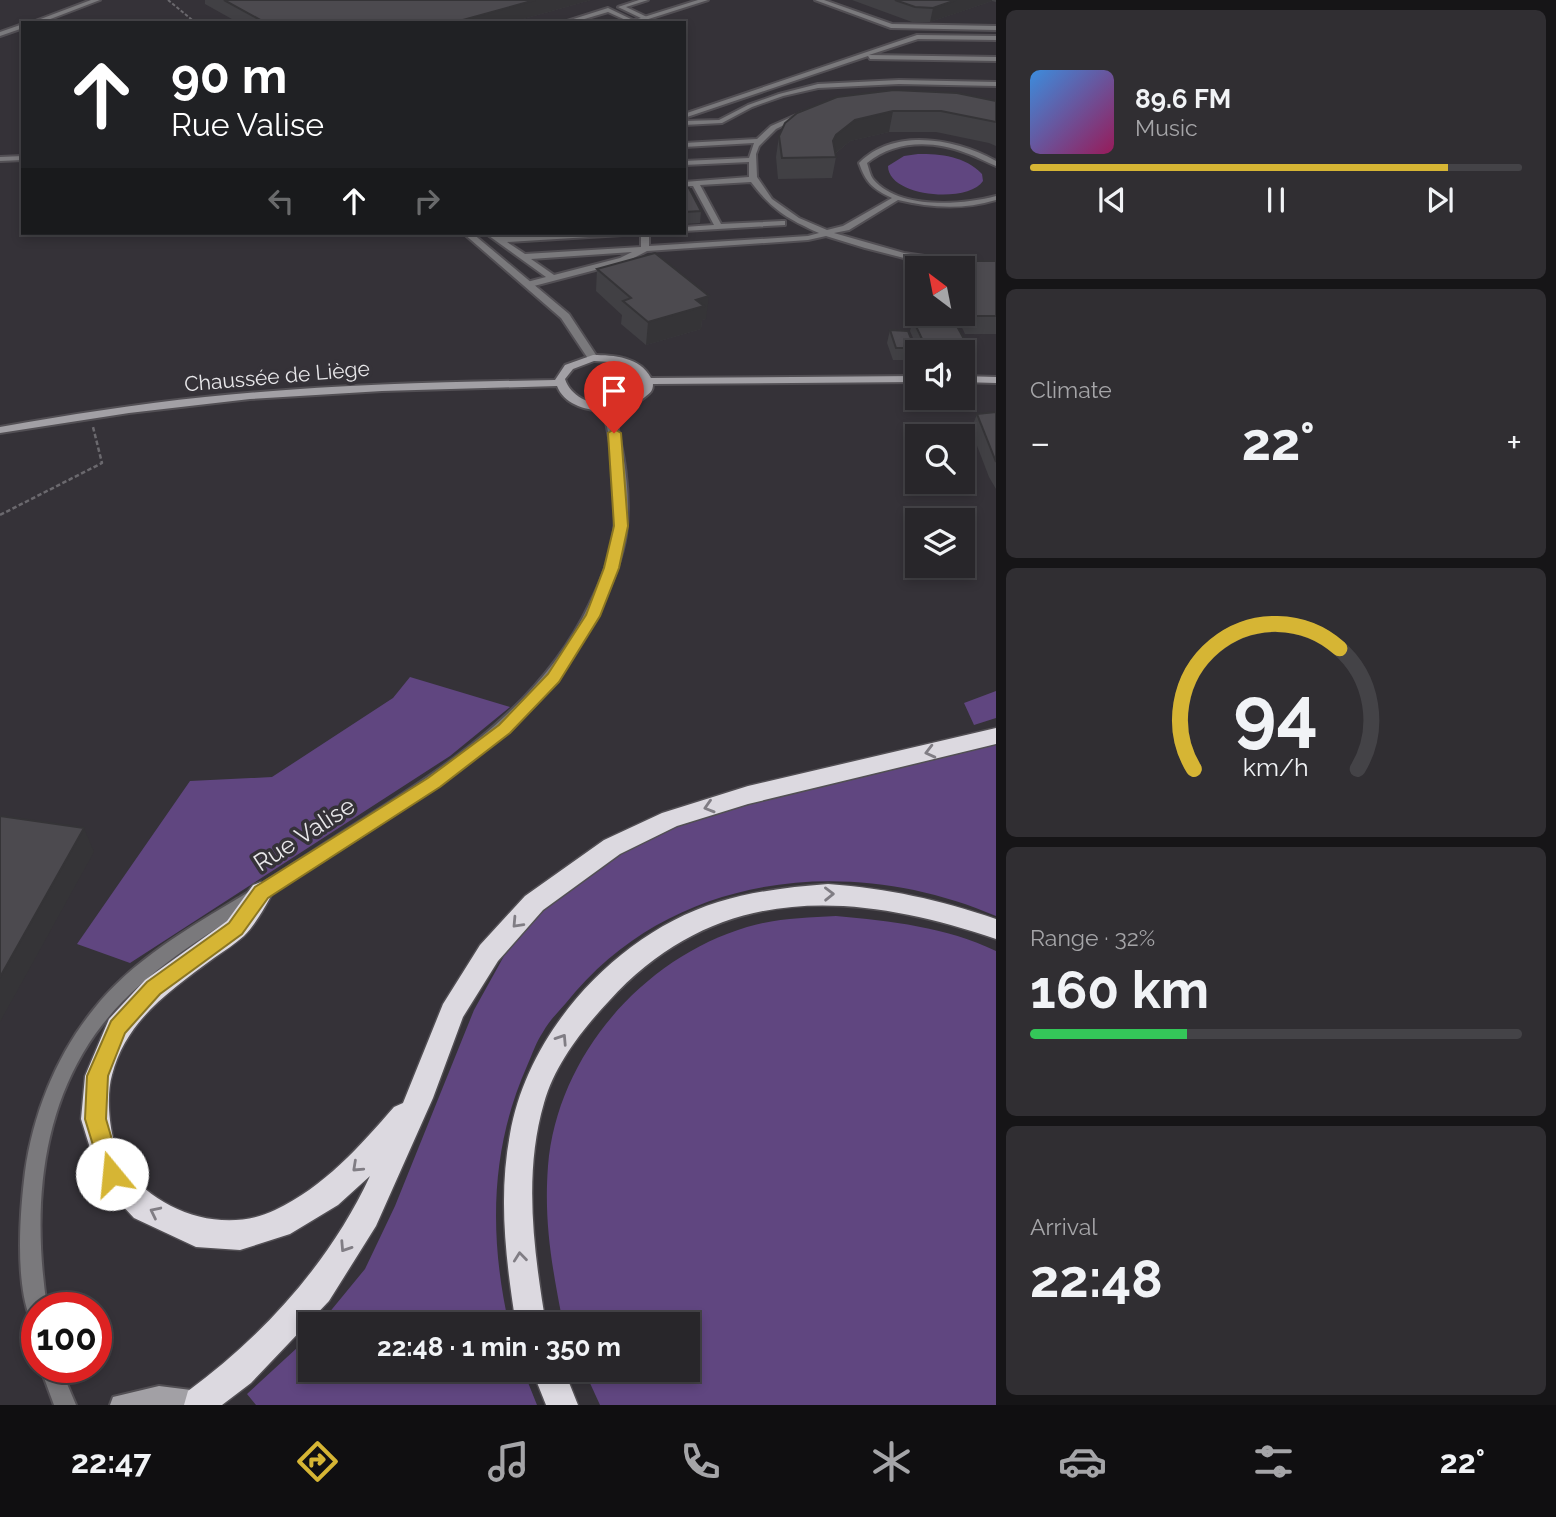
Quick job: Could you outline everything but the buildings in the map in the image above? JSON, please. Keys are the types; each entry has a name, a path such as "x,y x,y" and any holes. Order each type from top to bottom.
{"highway":[{"path":"202,1404 240,1371 318,1290 366,1216 419,1098 452,1012 489,953 534,903 612,847 670,820 748,795 996,736"},
{"path":"261,892 236,928 154,988 118,1027 98,1076 95,1119 112,1174 144,1208 196,1232 240,1235 280,1224 328,1195 368,1157 419,1098"},
{"path":"529,1312 520,1259 516,1182 531,1103 559,1042 594,996 622,966 667,934 707,915 761,901 826,893 873,895 926,906 996,929"},
{"path":"553,1382 562,1405"}],"main road":[{"path":"593,358 615,359 635,365 649,381 648,389 634,402 608,408 574,400 564,392 559,383 561,374 568,367 593,358"},
{"path":"649,381 905,379"},
{"path":"975,379 996,380"},
{"name":"Chaussée de Liège","path":"0,430 90,415 297,392 559,383"},
{"path":"121,1405 159,1397 202,1404"}],"street":[{"path":"39,21 97,0"},
{"path":"634,21 705,0"},
{"path":"0,34 21,27"},
{"path":"469,235 565,316 593,358"},
{"name":"Rue Valise","path":"35,1292 29,1241 31,1204 48,1109 68,1061 97,1017 130,981 176,945 434,783 505,729 553,678 593,616 611,568 621,526 619,476 608,408"},
{"path":"56,1383 65,1405"}],"lane":[{"path":"645,0 621,7 645,18"},
{"path":"818,0 891,26 996,28"},
{"path":"572,21 608,10 628,21"},
{"path":"686,115 918,37 996,38"},
{"path":"859,57 996,59"},
{"path":"686,123 720,122 771,98 818,86 859,82 996,84"},
{"path":"934,83 996,92"},
{"path":"810,112 774,127 759,141 750,160 759,188 784,212 825,234 886,253 910,256"},
{"path":"686,145 759,141"},
{"path":"996,164 969,151 925,143 885,148 871,154 863,163 864,174 873,185 898,197 939,206 965,206 996,198"},
{"path":"0,159 21,158"},
{"path":"686,163 750,160"},
{"path":"686,184 755,179"},
{"path":"695,183 719,227"},
{"path":"523,257 808,239 846,228 898,197"},
{"path":"686,229 782,223"},
{"path":"492,235 553,278"},
{"path":"499,240 587,235"},
{"path":"645,235 645,249"},
{"path":"530,284 623,260 645,249"}],"path":[{"path":"168,0 194,21"},
{"path":"0,515 102,463 90,415"}],"shaded area":[{"path":"904,156 944,156 968,163 982,174 983,181 975,188 962,193 946,195 930,194 901,185 891,176 888,166"},
{"path":"410,677 510,707 450,756 130,963 77,944 190,781 272,777 393,698"},
{"path":"996,691 996,718 974,725 964,703"},
{"path":"996,743 996,916 940,896 881,885 823,881 765,887 709,901 656,925 608,959 554,1017 536,1044 515,1097 500,1161 497,1194 498,1259 507,1312 330,1312 365,1269 395,1206 474,1010 504,956 545,906 577,877 650,834 717,811"},
{"path":"836,916 898,923 958,936 996,951 996,1405 600,1405 589,1382 700,1382 700,1312 561,1312 551,1258 547,1185 555,1125 568,1087 587,1050 612,1017 641,987 673,962 709,942 747,927 780,920"},
{"path":"298,1347 298,1382 528,1382 537,1405 256,1405 247,1394"}],"route":[{"path":"112,1174 95,1119 98,1076 118,1027 154,988 236,928 261,892 434,783 505,729 553,678 593,616 611,568 621,526 614,433"}]}
